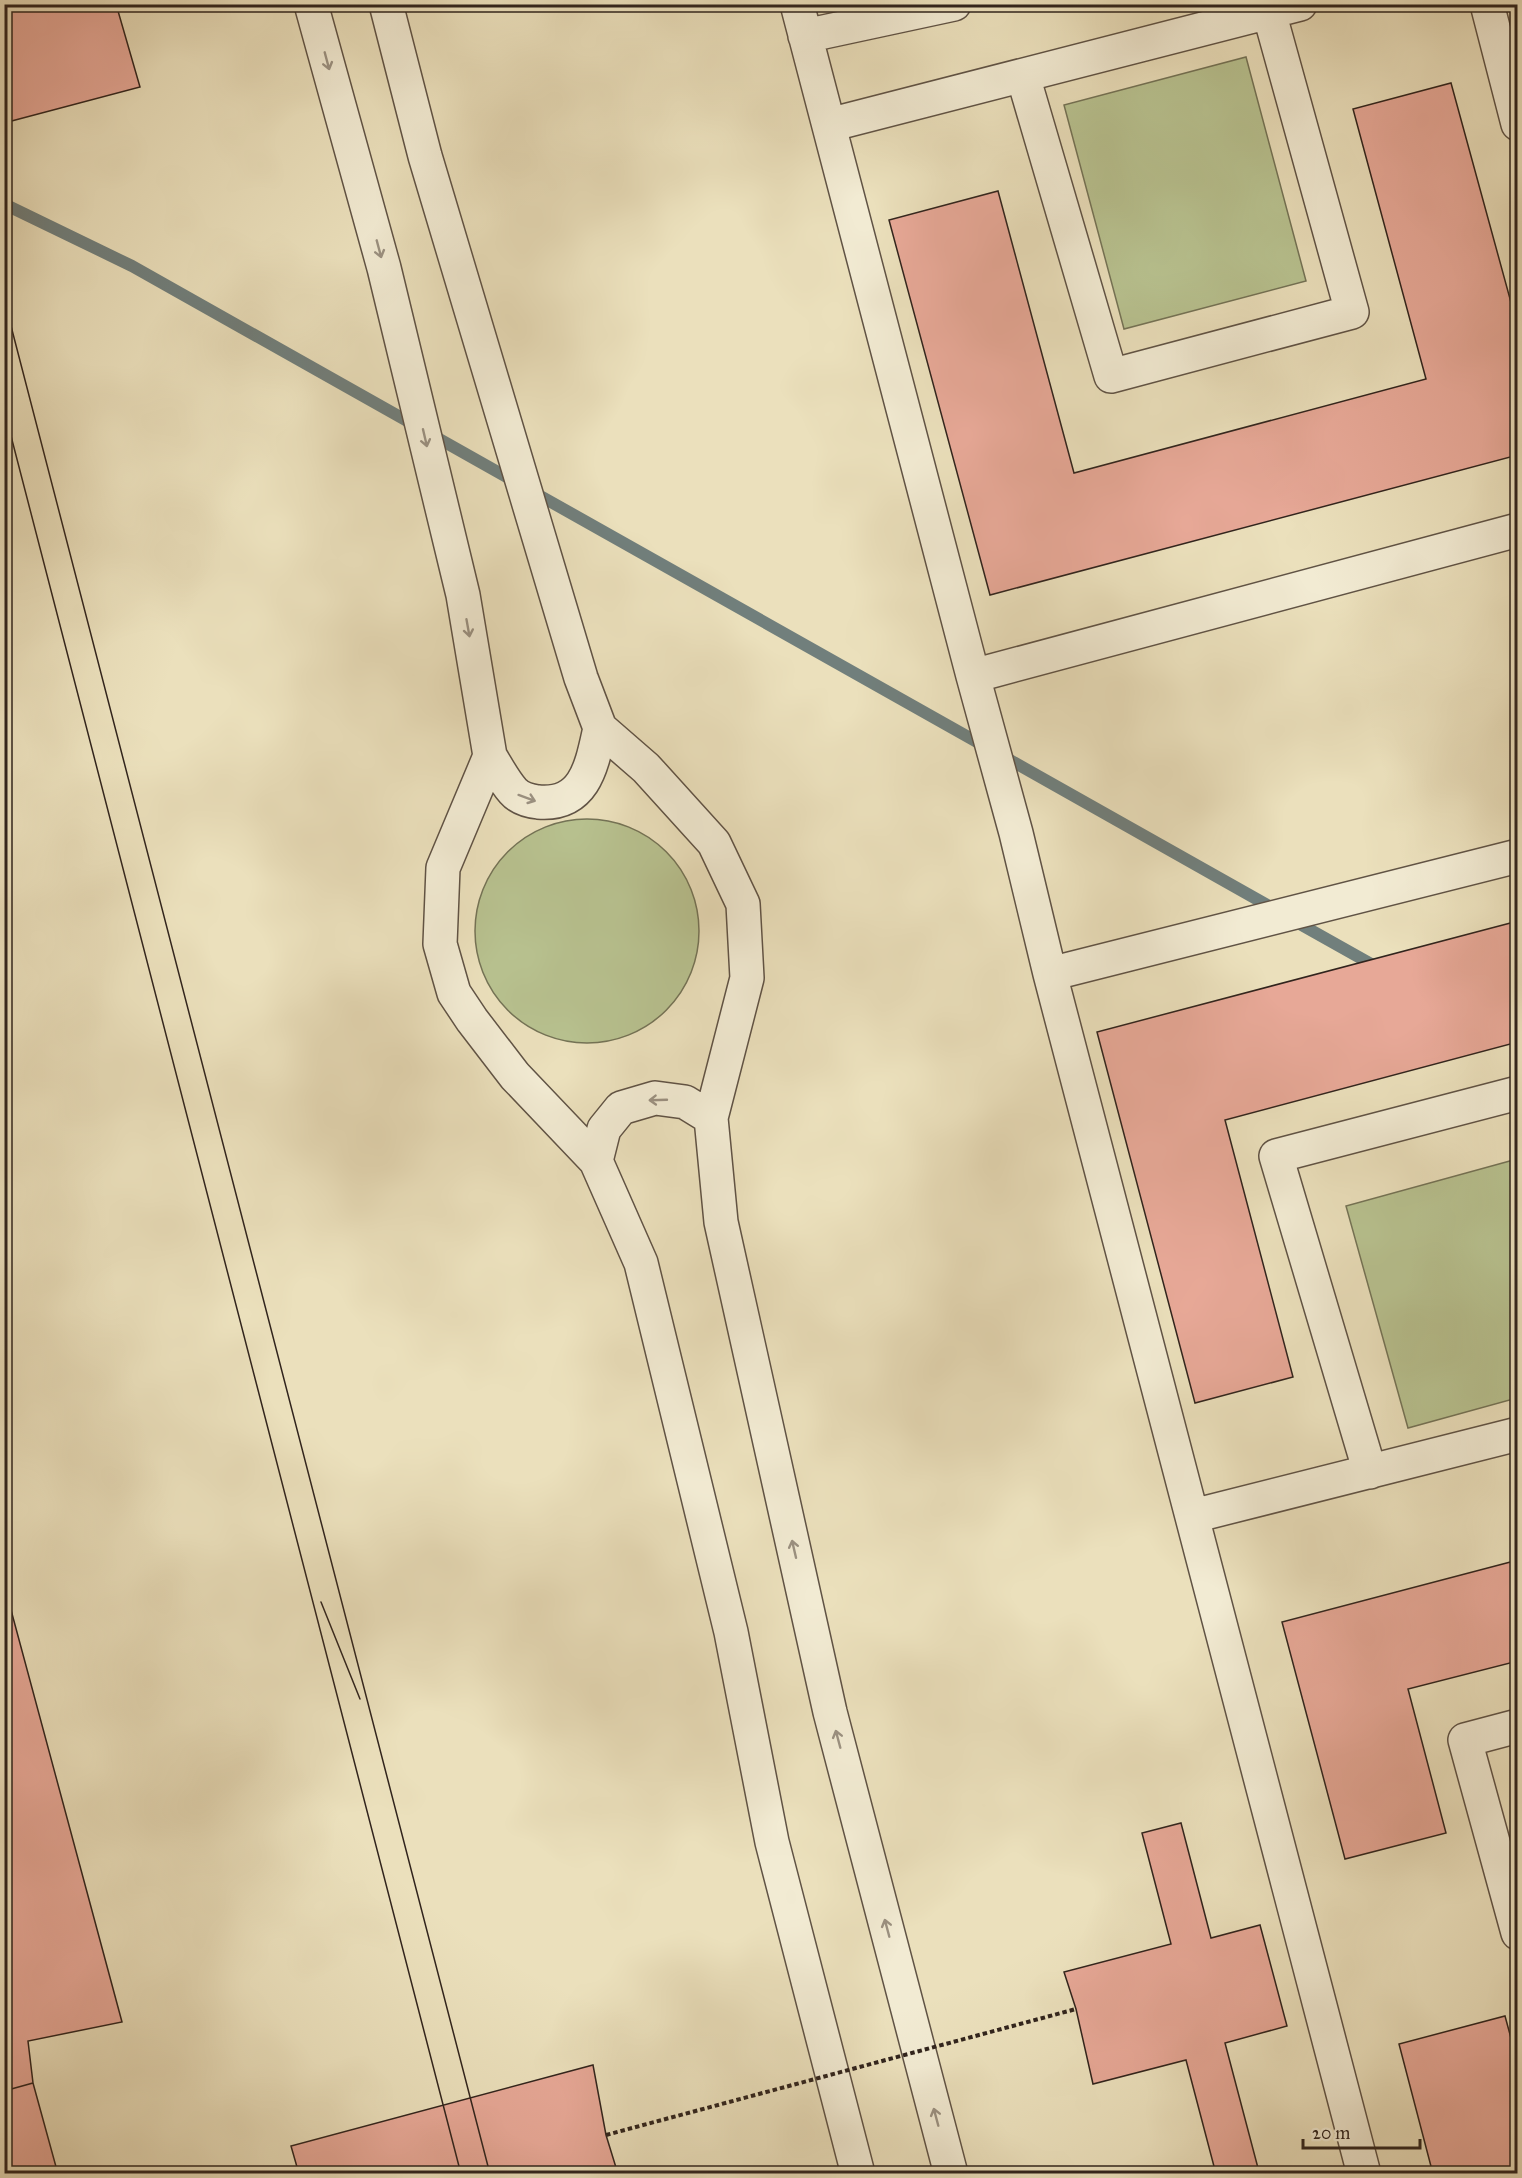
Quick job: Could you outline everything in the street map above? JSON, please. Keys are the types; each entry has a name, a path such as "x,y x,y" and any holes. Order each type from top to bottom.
{"street":[{"path":"311,4 384,268 463,595 490,756 514,793 530,801 550,803 567,796 581,786 592,766 600,728"},
{"path":"386,4 429,167 581,678 600,728 646,768 714,843 743,904 747,978 711,1118 721,1222 830,1712 951,2174"},
{"path":"797,4 1016,833 1050,974 1364,2174"},
{"path":"806,36 954,4"},
{"path":"1487,4 1518,124"},
{"path":"828,125 1285,8 1352,312 1111,376 1023,76"},
{"path":"973,676 1518,530"},
{"path":"490,756 443,868 440,944 454,993 471,1020 515,1076 596,1161 640,1263 731,1632 772,1842 858,2174"},
{"path":"1050,974 1518,856"},
{"path":"1370,1472 1276,1156 1518,1093"},
{"path":"596,1161 604,1129 621,1108 655,1098 686,1102 711,1118"},
{"path":"1192,1516 1518,1434"},
{"path":"1518,1726 1465,1740 1518,1933"}],"path":[{"path":"606,2135 1076,2009"}],"green space":[{"path":"1246,57 1306,281 1124,329 1064,105"},
{"path":"587,819 609,821 640,832 666,852 686,878 697,909 699,931 697,953 686,984 666,1010 640,1030 609,1041 587,1043 565,1041 534,1030 508,1010 488,984 477,953 475,931 477,909 488,878 508,852 534,832 565,821"},
{"path":"1517,1159 1517,1398 1408,1428 1346,1206"}],"building":[{"path":"4,4 116,4 140,87 4,123"},
{"path":"1451,83 1518,328 1518,455 990,595 889,220 998,191 1074,473 1426,379 1353,109"},
{"path":"1518,921 1518,1042 1225,1120 1293,1377 1195,1403 1097,1032"},
{"path":"1518,1560 1518,1661 1408,1689 1446,1833 1345,1859 1282,1622"},
{"path":"4,1584 122,2022 28,2041 33,2083 4,2091"},
{"path":"1181,1823 1211,1938 1260,1925 1287,2026 1225,2043 1258,2168 1238,2174 1216,2174 1186,2060 1093,2084 1076,2009 1064,1972 1171,1944 1142,1833"},
{"path":"1505,2016 1518,2064 1518,2174 1433,2174 1399,2044"},
{"path":"593,2065 606,2135 618,2174 299,2174 291,2146"},
{"path":"33,2083 58,2174 4,2174 4,2091"}],"waterway":[{"path":"4,204 132,266 986,747"},
{"path":"1001,755 1276,910"},
{"path":"1291,919 1380,969"}],"tram line":[{"path":"4,299 490,2174"},
{"path":"4,409 461,2174"},
{"path":"321,1602 360,1699"}]}
